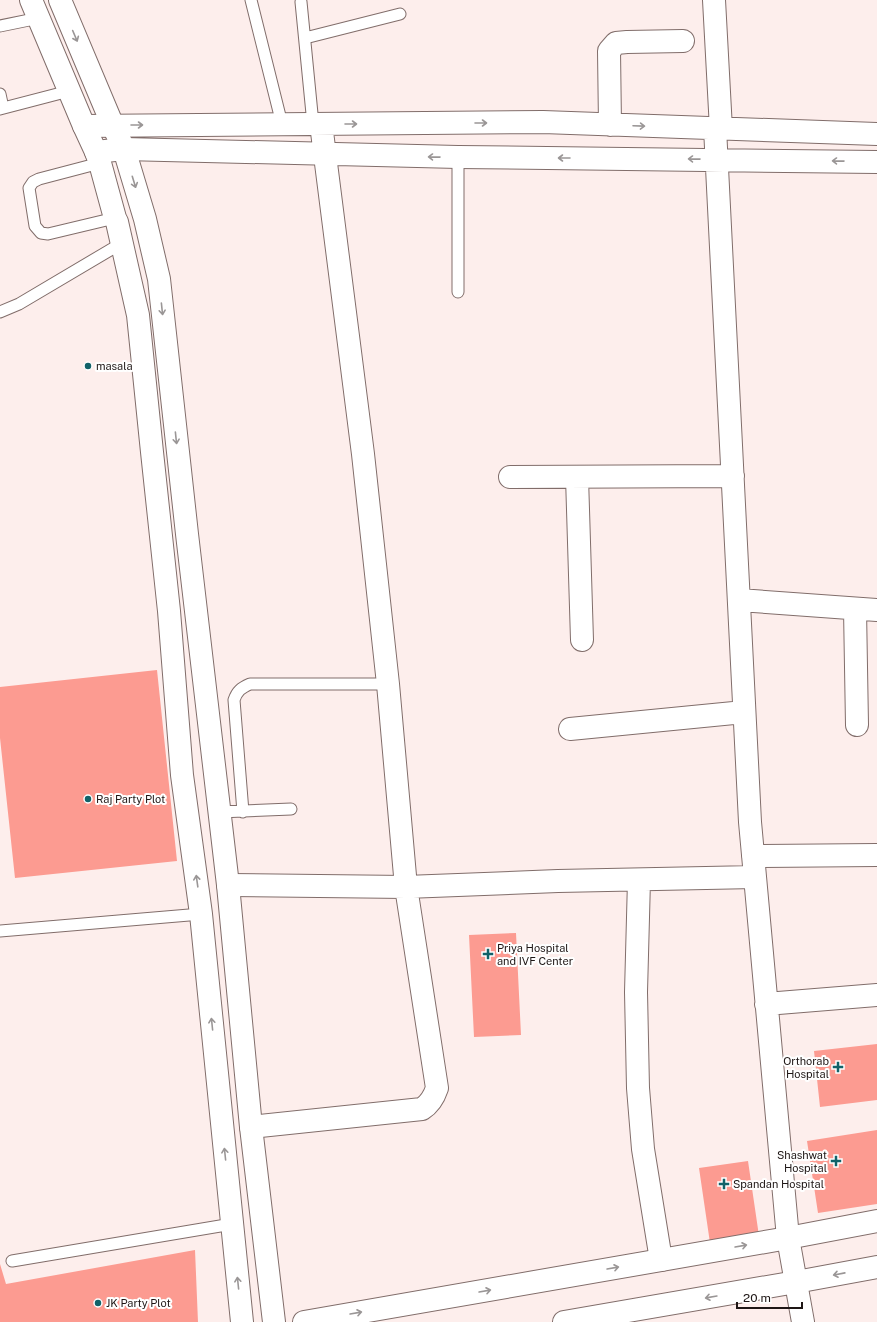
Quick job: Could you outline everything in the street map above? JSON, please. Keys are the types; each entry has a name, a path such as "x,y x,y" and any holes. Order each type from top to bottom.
{"street":[{"path":"60,0 124,149 145,219 159,279 228,885 251,1126 274,1322"},
{"path":"714,0 718,160 744,712 754,867 788,1238 803,1322"},
{"path":"35,9 98,158 115,218 118,222 138,315 169,611 182,775 201,914 242,1322"},
{"path":"610,125 609,51 616,43 683,41"},
{"path":"84,126 543,122 877,134"},
{"path":"251,1126 422,1109 428,1105 434,1097 437,1088 406,887 388,684 363,454 325,155 317,124"},
{"path":"98,158 124,149 325,155 877,162"},
{"path":"510,478 733,476"},
{"path":"577,477 582,640"},
{"path":"739,600 877,610"},
{"path":"855,609 857,725"},
{"path":"570,729 744,712"},
{"path":"228,885 406,887 639,880 877,855"},
{"path":"639,880 636,992 638,1088 643,1149 661,1260"},
{"path":"766,1004 877,995"},
{"path":"304,1322 788,1238 877,1221"},
{"path":"564,1322 877,1267"}],"lane":[{"path":"251,0 282,124"},
{"path":"301,2 317,124"},
{"path":"0,26 35,9"},
{"path":"305,38 400,14"},
{"path":"0,94 2,109 69,91"},
{"path":"458,157 458,292"},
{"path":"98,158 33,182 29,188 35,226 41,233 48,234 115,218"},
{"path":"0,312 19,304 122,243"},
{"path":"243,812 234,700 236,693 241,688 250,684 388,684"},
{"path":"219,812 292,809"},
{"path":"0,931 201,914"},
{"path":"12,1261 232,1224"}],"building":[{"name":"Raj Party Plot","path":"157,670 177,861 15,878 0,738 0,687"},
{"path":"516,933 521,1035 474,1037 469,935"},
{"path":"877,1044 877,1100 820,1107 814,1051"},
{"path":"877,1130 877,1204 818,1213 807,1141"},
{"path":"748,1161 759,1236 710,1243 699,1168"},
{"name":"JK Party Plot","path":"195,1250 198,1322 0,1322 0,1264 6,1284"}],"place":[{"name":"masala","path":"88,366"},
{"name":"Raj Party Plot","path":"88,799"},
{"name":"Priya Hospital and IVF Center","path":"488,954"},
{"name":"Orthorab Hospital","path":"838,1067"},
{"name":"Shashwat Hospital","path":"836,1161"},
{"name":"Spandan Hospital","path":"724,1184"},
{"name":"JK Party Plot","path":"98,1303"}]}
